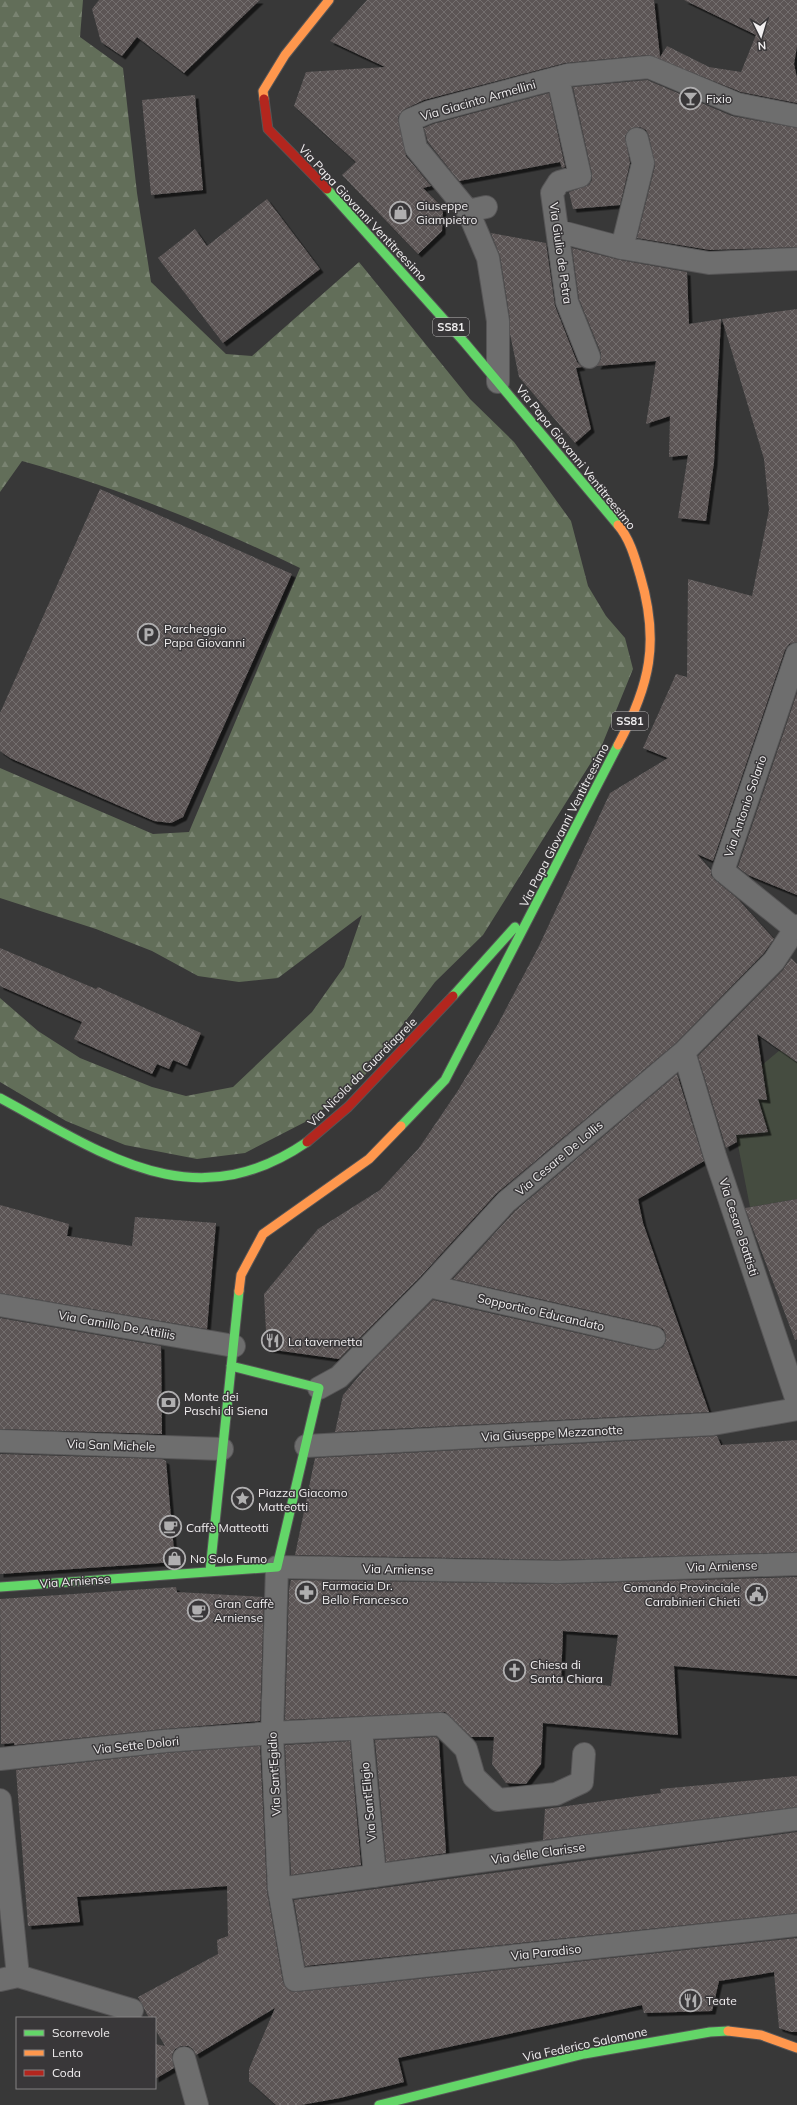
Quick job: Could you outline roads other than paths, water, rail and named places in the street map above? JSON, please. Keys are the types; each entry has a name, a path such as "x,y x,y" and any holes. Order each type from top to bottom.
{"main road":[{"name":"Via Papa Giovanni Ventitreesimo","path":"210,1571 241,1275 263,1234 369,1159 445,1080 635,713 646,679 650,642 648,603 638,564 625,533 498,382 344,207 268,129 263,91 284,55 329,0"},
{"name":"Via Nicola da Guardiagrele","path":"0,1098 121,1161 156,1173 191,1178 233,1175 263,1167 289,1154 315,1138 484,964 541,895"},
{"path":"232,1356 319,1388 277,1567"},
{"name":"Via Arniense","path":"0,1587 277,1567"},
{"name":"Via Federico Salomone","path":"379,2105 584,2054 710,2032 735,2031 761,2035 797,2048"}],"street":[{"name":"Via Giacinto Armellini","path":"498,382 498,321 488,258 477,209 416,148 410,120 429,112 568,75 649,67 737,104 797,116"},
{"name":"Via Giulio de Petra","path":"558,78 580,176 560,182 548,194 558,231 567,302 589,356"},
{"path":"622,248 644,163 637,139"},
{"path":"558,231 622,248 709,263 795,259"},
{"name":"Via Antonio Solario","path":"796,928 723,871 797,654"},
{"name":"Via Cesare De Lollis","path":"319,1388 339,1376 429,1286 506,1202 684,1052 774,960 796,928"},
{"name":"Via Cesare Battisti","path":"684,1052 715,1156 797,1401"},
{"name":"Sopportico Educandato","path":"429,1286 654,1338"},
{"name":"Via Camillo De Attiliis","path":"0,1305 232,1356"},
{"name":"Via Giuseppe Mezzanotte","path":"306,1446 713,1424 797,1409"},
{"name":"Via San Michele","path":"0,1441 222,1449"},
{"name":"Via Arniense","path":"277,1567 558,1572 797,1564"},
{"name":"Via Sant'Egidio","path":"277,1567 272,1733 279,1889 295,1980"},
{"path":"272,1733 441,1724 466,1750 474,1777 498,1800 556,1794 582,1782 584,1754"},
{"name":"Via Sant'Eligio","path":"361,1729 375,1876"},
{"name":"Via Sette Dolori","path":"0,1759 165,1741 272,1733"},
{"path":"0,1800 9,1978 132,2010"},
{"name":"Via delle Clarisse","path":"279,1889 797,1819"},
{"name":"Via Paradiso","path":"295,1980 797,1925"},
{"path":"184,2058 197,2105"}],"place":[{"name":"Fixio","path":"690,98"},
{"name":"Giuseppe Giampietro","path":"400,212"},
{"name":"Parcheggio Papa Giovanni","path":"149,635"},
{"name":"La tavernetta","path":"273,1341"},
{"name":"Monte dei Paschi di Siena","path":"168,1403"},
{"name":"Piazza Giacomo Matteotti","path":"242,1499"},
{"name":"Caffè Matteotti","path":"170,1527"},
{"name":"No Solo Fumo","path":"174,1558"},
{"name":"Farmacia Dr. Bello Francesco","path":"306,1592"},
{"name":"Comando Provinciale Carabinieri Chieti","path":"756,1594"},
{"name":"Gran Caffè Arniense","path":"199,1610"},
{"name":"Chiesa di Santa Chiara","path":"514,1671"},
{"name":"Teate","path":"691,2000"}]}
